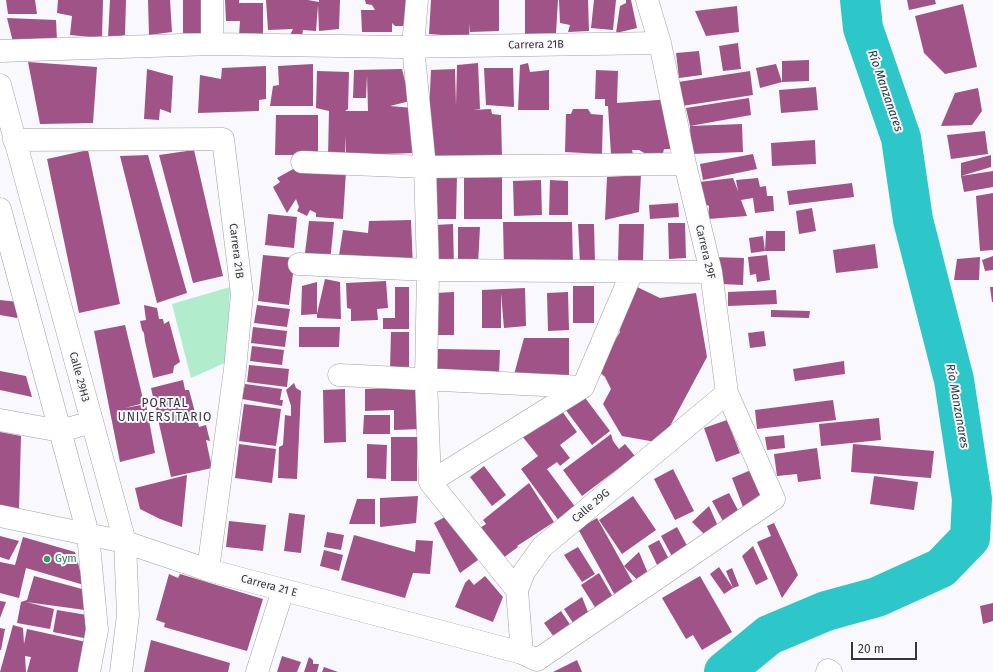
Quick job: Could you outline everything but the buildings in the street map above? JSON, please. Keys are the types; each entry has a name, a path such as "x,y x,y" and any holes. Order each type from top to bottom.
{"street":[{"path":"212,0 212,44"},
{"path":"417,0 413,46 425,167 428,270 426,379 430,482 518,590"},
{"name":"Carrera 29F","path":"530,662 774,499 727,392 711,272 685,164 660,43 647,0"},
{"name":"Carrera 21B","path":"0,51 212,44 413,46 660,43"},
{"name":"Calle 29H3","path":"0,85 125,542 128,615 121,672"},
{"name":"Carrera 21B","path":"14,140 222,139 242,294 236,369 208,570"},
{"path":"302,162 425,167 685,164"},
{"path":"0,209 88,534 97,630 88,672"},
{"path":"299,264 428,270 711,272"},
{"path":"430,482 583,387 632,272"},
{"path":"340,375 583,387"},
{"name":"Calle 29G","path":"530,662 518,590 524,572 542,547 727,392"},
{"path":"0,420 61,431 91,422"},
{"name":"Carrera 21 E","path":"0,516 125,542 208,570 283,590 530,662"},
{"path":"257,672 283,590"}],"green space":[{"path":"230,287 227,362 191,378 172,304"}],"waterway":[{"name":"Río Manzanares","path":"724,672 769,635 826,611 877,597 941,568 970,538 972,499 954,380 913,220 901,138 863,28 860,0"}],"place":[{"name":"Gym","path":"47,559"}],"district":[{"name":"PORTAL UNIVERSITARIO","path":"165,411"}]}
